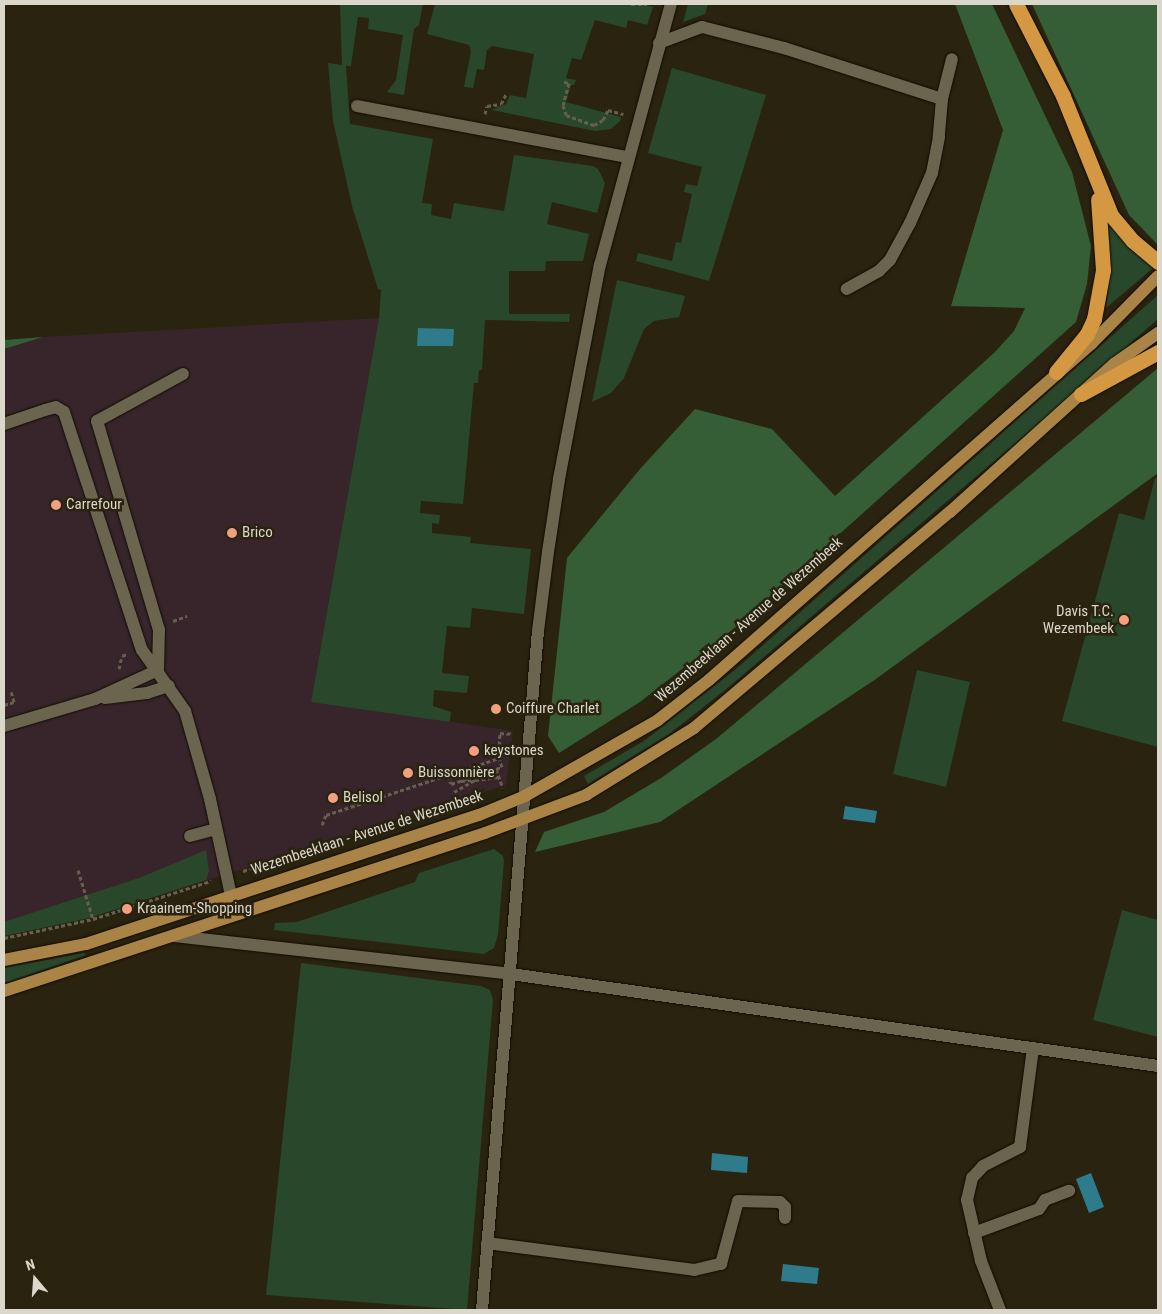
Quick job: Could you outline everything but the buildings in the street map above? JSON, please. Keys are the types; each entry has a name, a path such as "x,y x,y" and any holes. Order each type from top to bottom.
{"highway":[{"path":"1016,4 1062,96 1111,215 1133,241 1158,262"},
{"path":"1056,372 1088,334 1098,300 1103,270 1103,234 1096,182"},
{"path":"1081,394 1158,352"}],"main road":[{"name":"Wezembeeklaan - Avenue de Wezembeek","path":"4,960 86,944 479,815 525,796 658,720 681,704 1056,372 1091,344 1158,276"},
{"path":"4,991 522,820 586,794 694,728 943,518 1114,364 1158,333"}],"street":[{"path":"482,1310 538,631 558,479 600,265 670,4"},
{"path":"659,43 702,27 784,48 942,99"},
{"path":"848,289 878,271 890,260 910,223 932,173 939,137 942,99 952,59"},
{"path":"357,106 628,157"},
{"path":"158,670 159,630 98,421 183,374"},
{"path":"4,424 45,410 56,408 64,412 142,650 158,670 185,711 231,895"},
{"path":"4,726 95,699 158,670"},
{"path":"95,699 147,693 169,686"},
{"path":"190,836 216,829"},
{"path":"174,936 511,974 1158,1066"},
{"path":"1000,1310 974,1234 967,1200 972,1178 983,1166 1020,1147 1033,1048"},
{"path":"974,1234 1039,1209 1045,1200 1069,1191"},
{"path":"487,1243 694,1270 721,1264 738,1201 780,1202 786,1207 784,1218"}],"path":[{"path":"631,4 647,4"},
{"path":"564,82 569,83 563,105 566,115 594,124 603,120 608,110 626,115"},
{"path":"482,129 487,106 500,104 506,94"},
{"path":"159,644 178,638 173,620 186,616"},
{"path":"114,675 122,656 142,650"},
{"path":"11,691 16,708"},
{"path":"4,705 14,702"},
{"path":"455,782 502,767 499,758 500,733 517,734"},
{"path":"322,825 326,815 356,803 499,758"},
{"path":"494,769 504,791"},
{"path":"454,792 494,769"},
{"path":"448,775 451,784 499,777"},
{"path":"353,796 356,803"},
{"path":"350,800 356,803"},
{"path":"4,938 93,919 312,850"},
{"path":"78,870 93,919"}],"shaded area":[{"path":"379,318 311,701 513,731 506,785 89,918 4,936 4,349 43,337"}],"green space":[{"path":"340,4 423,4 419,25 414,29 404,95 387,92 396,80 403,35 368,29 369,18 358,17 351,66 346,66 350,124 433,139 422,203 432,204 431,215 451,219 454,203 504,211 514,155 593,166 598,169 605,183 597,213 552,202 547,224 589,234 583,261 546,261 545,271 509,271 509,314 570,314 569,322 485,320 482,370 479,370 478,383 474,383 463,504 421,501 420,513 440,515 439,524 432,523 432,533 471,537 470,543 531,549 524,614 472,608 470,628 447,626 442,673 469,676 467,693 434,690 433,706 451,712 450,722 311,702 379,318 381,290 378,289 352,206 333,121 328,63 342,65"},
{"path":"435,4 643,4 653,7 647,25 628,20 626,28 595,20 581,60 572,58 566,78 576,80 574,85 571,85 566,102 621,117 620,121 611,129 595,131 492,110 506,104 510,95 526,98 534,54 492,46 487,50 484,70 477,69 473,88 464,87 471,51 469,45 427,34"},
{"path":"688,4 708,4 705,14 683,22"},
{"path":"955,4 992,4 1072,172 1091,246 1087,284 1076,322 737,626 640,702 559,753 548,736 567,558 640,469 695,409 772,429 835,496 995,352 1014,331 1025,308 951,306 1003,130"},
{"path":"1032,4 1158,4 1158,245 1129,215"},
{"path":"672,68 766,95 709,281 636,261 638,253 672,261 676,242 681,243 692,194 684,192 686,184 697,186 702,167 648,153"},
{"path":"1107,220 1129,248 1153,268 1106,308 1111,266"},
{"path":"617,280 685,296 679,317 654,321 644,329 624,378 611,393 592,402"},
{"path":"1158,295 1158,319 1032,429 724,691 669,734 588,784 584,776 644,741 736,669"},
{"path":"43,337 4,349 4,340"},
{"path":"1158,368 1158,473 876,679 660,822 535,852 544,832 604,812 661,778 716,739"},
{"name":"Davis T.C. Wezembeek","path":"1155,478 1158,479 1158,747 1062,721 1119,513 1144,520"},
{"path":"917,670 970,682 946,787 893,774"},
{"path":"494,849 503,856 504,861 498,935 494,948 484,954 274,930 275,923 297,922 415,882 419,873"},
{"path":"206,850 209,871 206,880 89,918 4,936 4,922 139,878"},
{"path":"1122,910 1158,920 1158,1037 1093,1020"},
{"path":"84,953 86,955 4,983 4,968"},
{"path":"301,963 481,986 490,990 493,1000 467,1310 266,1295"}],"water":[{"path":"418,328 454,329 453,346 417,346"},
{"path":"845,806 877,811 875,823 843,819"},
{"path":"712,1153 748,1157 747,1173 711,1170"},
{"path":"1091,1173 1104,1207 1089,1213 1076,1179"},
{"path":"783,1264 819,1268 817,1284 781,1281"}],"place":[{"name":"Carrefour","path":"56,505"},
{"name":"Brico","path":"232,533"},
{"name":"Davis T.C. Wezembeek","path":"1124,620"},
{"name":"Coiffure Charlet","path":"496,709"},
{"name":"keystones","path":"474,751"},
{"name":"Buissonnière","path":"408,773"},
{"name":"Belisol","path":"333,798"},
{"name":"Kraainem-Shopping","path":"127,909"}]}
